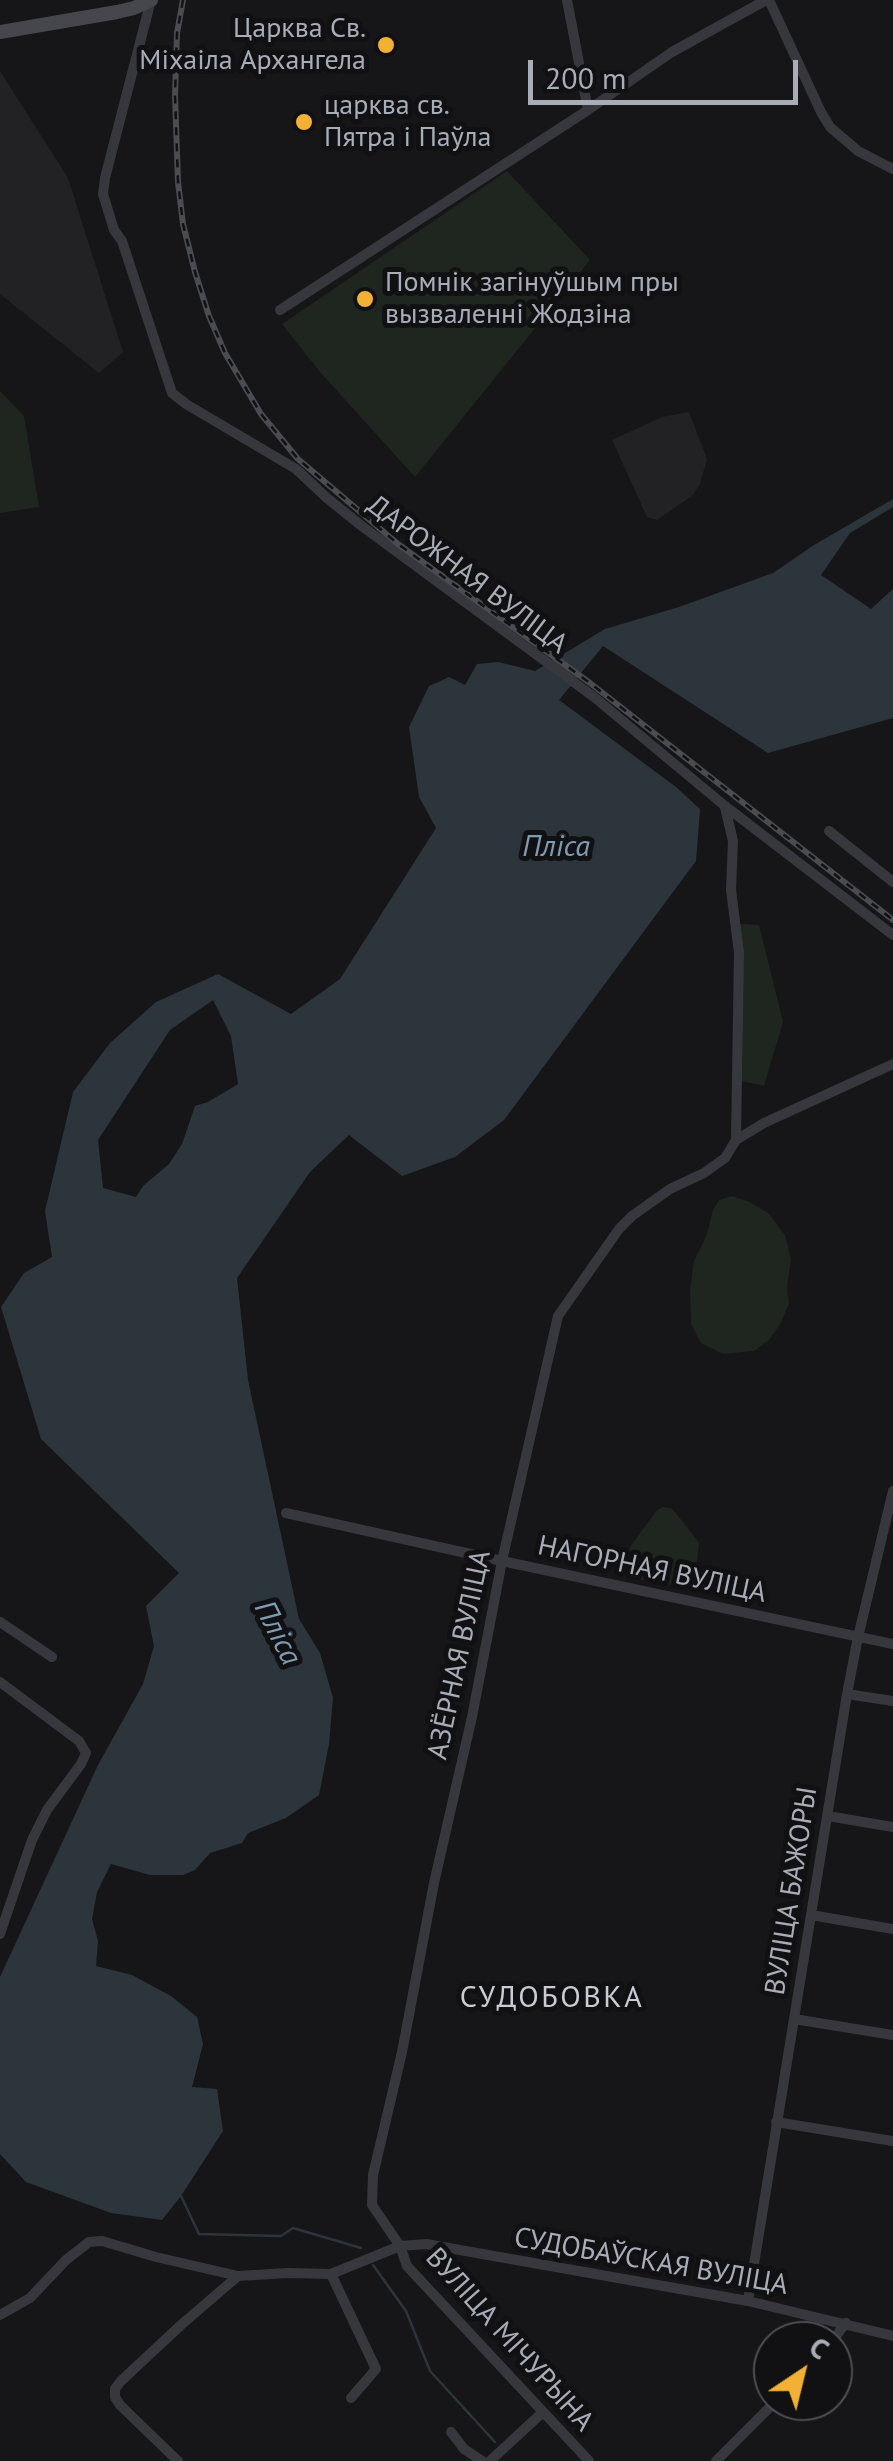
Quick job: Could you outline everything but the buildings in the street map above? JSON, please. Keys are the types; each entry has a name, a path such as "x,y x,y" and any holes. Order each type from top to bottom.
{"main road":[{"path":"0,32 117,12 151,0"}],"street":[{"name":"ДАРОЖНАЯ ВУЛІЦА","path":"151,0 103,194 172,394 296,469 363,527 585,690 725,806 893,936"},
{"path":"567,0 588,110"},
{"path":"280,310 672,52 767,0 830,127 858,151 892,168"},
{"path":"725,806 733,841 730,890 739,953 736,1140"},
{"path":"829,831 893,882"},
{"name":"АЗЁРНАЯ ВУЛІЦА","path":"400,2246 372,2205 372,2175 402,2052 502,1562 558,1316 632,1216 670,1189 704,1174 726,1158 736,1140 893,1064"},
{"name":"ВУЛІЦА БАЖОРЫ","path":"748,2300 847,1694 893,1491"},
{"name":"НАГОРНАЯ ВУЛІЦА","path":"286,1513 893,1644"},
{"path":"0,1622 52,1657"},
{"path":"0,1682 79,1741 86,1752 32,1840 0,1934"},
{"path":"847,1694 893,1701"},
{"path":"828,1816 893,1827"},
{"path":"811,1915 893,1929"},
{"path":"794,2019 893,2035"},
{"path":"776,2122 893,2141"},
{"path":"0,2315 30,2298 89,2242 102,2241 238,2276 331,2274 400,2246"},
{"name":"СУДОБАЎСКАЯ ВУЛІЦА","path":"400,2246 426,2244 748,2300 837,2321"},
{"name":"ВУЛІЦА МІЧУРЫНА","path":"400,2246 407,2266 589,2461"},
{"path":"331,2274 376,2369 351,2398"},
{"path":"178,2461 120,2405 114,2394 122,2381 181,2324 238,2276"},
{"name":"СУДОБАЎСКАЯ ВУЛІЦА","path":"853,2325 893,2336"},
{"path":"490,2461 543,2412"},
{"path":"716,2461 756,2421"},
{"path":"451,2432 482,2461"}],"shaded area":[{"path":"0,71 68,178 123,352 99,373 0,294"},
{"path":"507,171 590,260 415,477 282,324"},
{"path":"0,391 24,416 39,507 0,513"},
{"path":"689,412 707,459 700,484 693,495 657,520 647,517 612,440 662,417"},
{"path":"740,924 759,925 783,1022 764,1086 742,1081"},
{"path":"732,1196 769,1214 785,1235 791,1259 789,1303 769,1340 754,1351 723,1354 701,1343 691,1324 690,1289 694,1261 713,1210 719,1200"},
{"path":"663,1507 671,1508 699,1543 695,1577 684,1587 632,1578 627,1566 630,1547"}],"water":[{"name":"Пліса","path":"893,499 893,507 850,533 821,575 871,609 893,589 893,718 768,753 603,646 559,700 700,809 696,861 504,1120 455,1157 402,1176 349,1135 310,1172 237,1278 248,1380 299,1619 320,1653 333,1698 319,1795 286,1818 248,1833 242,1843 210,1853 195,1870 183,1875 150,1875 111,1864 97,1892 92,1919 98,1941 96,1966 132,1975 171,1996 197,2017 203,2044 192,2087 217,2089 223,2131 181,2196 162,2220 111,2213 26,2182 0,2154 0,1977 98,1765 143,1684 154,1646 146,1606 179,1573 41,1439 1,1307 24,1273 52,1257 45,1211 73,1092 110,1043 156,1002 218,974 291,1014 340,979 436,828 419,797 409,727 429,686 449,677 465,685 477,664 498,662 535,671 605,629 773,573","holes":["213,1000 231,1036 238,1084 195,1106 182,1144 169,1164 136,1197 103,1188 98,1140 170,1030"]}],"waterway":[{"path":"181,2196 199,2234 281,2236 293,2228 361,2248"},
{"path":"373,2265 406,2311 430,2371 495,2442"}],"railway":[{"path":"183,0 177,33 175,95 183,224 209,316 225,353 261,414 298,459 398,544 590,683 893,920"}],"place":[{"name":"Царква Св. Міхаіла Архангела","path":"386,45"},
{"name":"царква св. Пятра і Паўла","path":"304,122"},
{"name":"Помнік загінуўшым пры вызваленні Жодзіна","path":"365,299"}],"district":[{"name":"СУДОБОВКА","path":"552,1998"}]}
